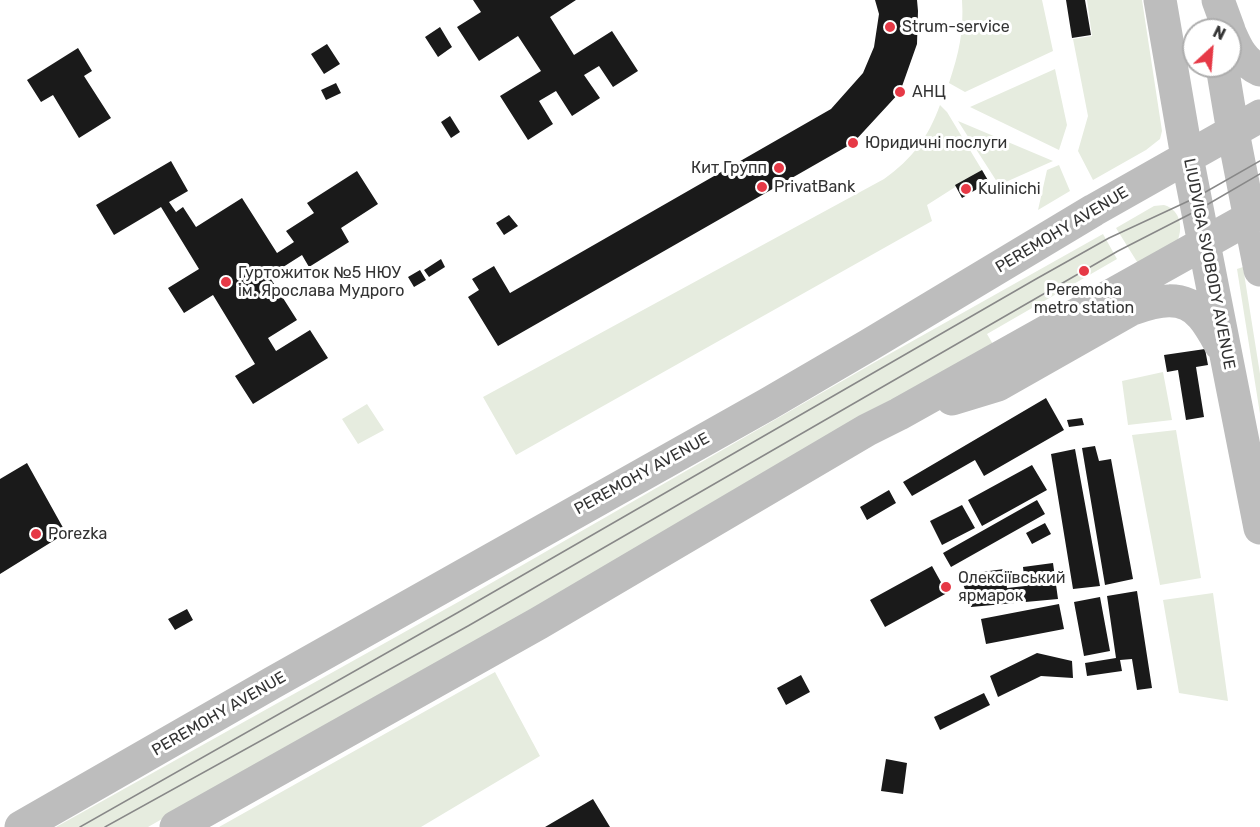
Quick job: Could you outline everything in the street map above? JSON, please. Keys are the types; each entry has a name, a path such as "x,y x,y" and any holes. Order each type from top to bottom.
{"main road":[{"name":"LIUDVIGA SVOBODY AVENUE","path":"1160,0 1187,157 1260,528"},
{"path":"1211,0 1214,18"},
{"path":"1218,0 1224,18"},
{"path":"1242,57 1260,70"},
{"path":"1227,78 1246,124 1260,270"},
{"name":"PEREMOHY AVENUE","path":"21,827 788,393 1084,216 1246,124"},
{"path":"176,827 539,623 857,436 1255,215"},
{"path":"899,414 998,385 1132,309 1152,302 1180,301 1193,307 1203,316 1226,352"}],"shaded area":[{"path":"962,0 1042,0 1053,51 965,92 949,83 960,42"},
{"path":"1087,0 1142,0 1162,131 1160,139 1146,150 1093,180 1078,151 1088,116 1073,39 1092,36"},
{"path":"1055,69 1067,125 1059,150 970,107"},
{"path":"940,105 947,112 982,170 927,205 932,221 516,455 483,397 884,179 903,164 918,147 930,128"},
{"path":"958,121 1053,161 999,185"},
{"path":"1059,165 1070,191 1038,210 1047,170"},
{"path":"1164,205 1174,211 1179,221 1180,232 1176,244 1139,265 1116,228 1154,206"},
{"path":"1103,234 1117,259 987,334 994,346 148,827 56,827 460,601"},
{"path":"1243,267 1260,374 1260,414 1237,269"},
{"path":"1163,372 1172,420 1128,425 1122,381"},
{"path":"367,404 384,430 358,444 342,419"},
{"path":"1176,430 1201,578 1160,585 1132,435"},
{"path":"1213,593 1228,701 1179,693 1163,600"},
{"path":"495,672 540,756 421,827 219,827"}],"building":[{"path":"473,0 576,0 550,17 574,55 612,31 638,71 613,87 599,66 584,75 600,98 572,116 556,91 539,101 553,124 528,140 500,96 541,71 518,36 479,61 457,27 481,12"},
{"path":"875,0 917,0 917,44 900,92 853,143 498,346 468,297 479,290 472,279 494,266 510,293 831,109 863,73 874,47 879,14"},
{"path":"1066,0 1085,0 1091,35 1072,38"},
{"path":"440,27 452,47 438,57 425,37"},
{"path":"327,44 340,64 324,74 311,54"},
{"path":"78,48 92,71 84,76 111,118 79,138 53,95 41,102 27,80"},
{"path":"336,83 341,93 326,100 321,90"},
{"path":"450,116 460,132 451,138 441,122"},
{"path":"171,161 188,191 169,202 176,212 183,207 196,227 242,198 277,253 294,242 286,231 314,213 307,203 357,171 378,204 341,228 349,242 309,267 302,255 269,276 297,320 268,338 276,351 310,330 328,358 253,404 235,376 255,364 213,295 184,313 168,288 199,269 161,207 114,235 96,205"},
{"path":"982,170 989,182 962,198 955,185"},
{"path":"509,215 518,226 504,235 496,223"},
{"path":"441,259 445,267 429,277 424,270"},
{"path":"420,270 426,280 414,287 408,277"},
{"path":"1205,349 1208,365 1196,367 1204,417 1186,420 1178,370 1167,372 1164,355"},
{"path":"1046,398 1064,430 984,476 975,460 912,496 903,482"},
{"path":"1082,418 1084,425 1069,427 1067,420"},
{"path":"1095,446 1099,461 1111,459 1133,579 1105,585 1082,448"},
{"path":"1075,449 1100,586 1073,589 1051,454"},
{"path":"27,463 66,533 0,574 0,479"},
{"path":"1032,465 1047,490 982,526 968,500"},
{"path":"889,490 896,503 867,520 860,507"},
{"path":"1037,500 1045,514 951,567 943,553"},
{"path":"962,505 975,528 942,545 930,521"},
{"path":"1045,523 1051,534 1032,544 1026,533"},
{"path":"1053,563 1058,599 971,607 960,575 1004,569 1007,588 1025,586 1023,567"},
{"path":"932,566 947,593 885,627 870,600"},
{"path":"1137,591 1152,688 1137,690 1132,659 1120,660 1122,671 1087,676 1085,663 1116,658 1107,596"},
{"path":"1100,597 1110,651 1084,656 1074,602"},
{"path":"1059,604 1064,629 986,644 981,619"},
{"path":"187,609 193,620 175,630 168,619"},
{"path":"1037,653 1072,661 1073,678 1041,676 998,697 990,676"},
{"path":"801,675 810,692 786,705 777,688"},
{"path":"984,693 990,705 940,730 934,717"},
{"path":"886,759 907,763 903,794 881,791"},
{"path":"593,799 610,827 545,827"}],"tram line":[{"path":"80,827 457,613 1036,279 1109,238 1195,198 1260,161"},
{"path":"105,827 468,626 1118,251 1198,210 1260,174"}],"place":[{"name":"Strum-service","path":"890,27"},
{"name":"АНЦ","path":"900,92"},
{"name":"Юридичні послуги","path":"853,143"},
{"name":"Кит Групп","path":"779,168"},
{"name":"PrivatBank","path":"762,187"},
{"name":"Kulinichi","path":"966,189"},
{"name":"Peremoha metro station","path":"1084,271"},
{"name":"Гуртожиток №5 НЮУ ім. Ярослава Мудрого","path":"226,282"},
{"name":"Porezka","path":"36,534"},
{"name":"Олексіївський ярмарок","path":"946,587"}]}
